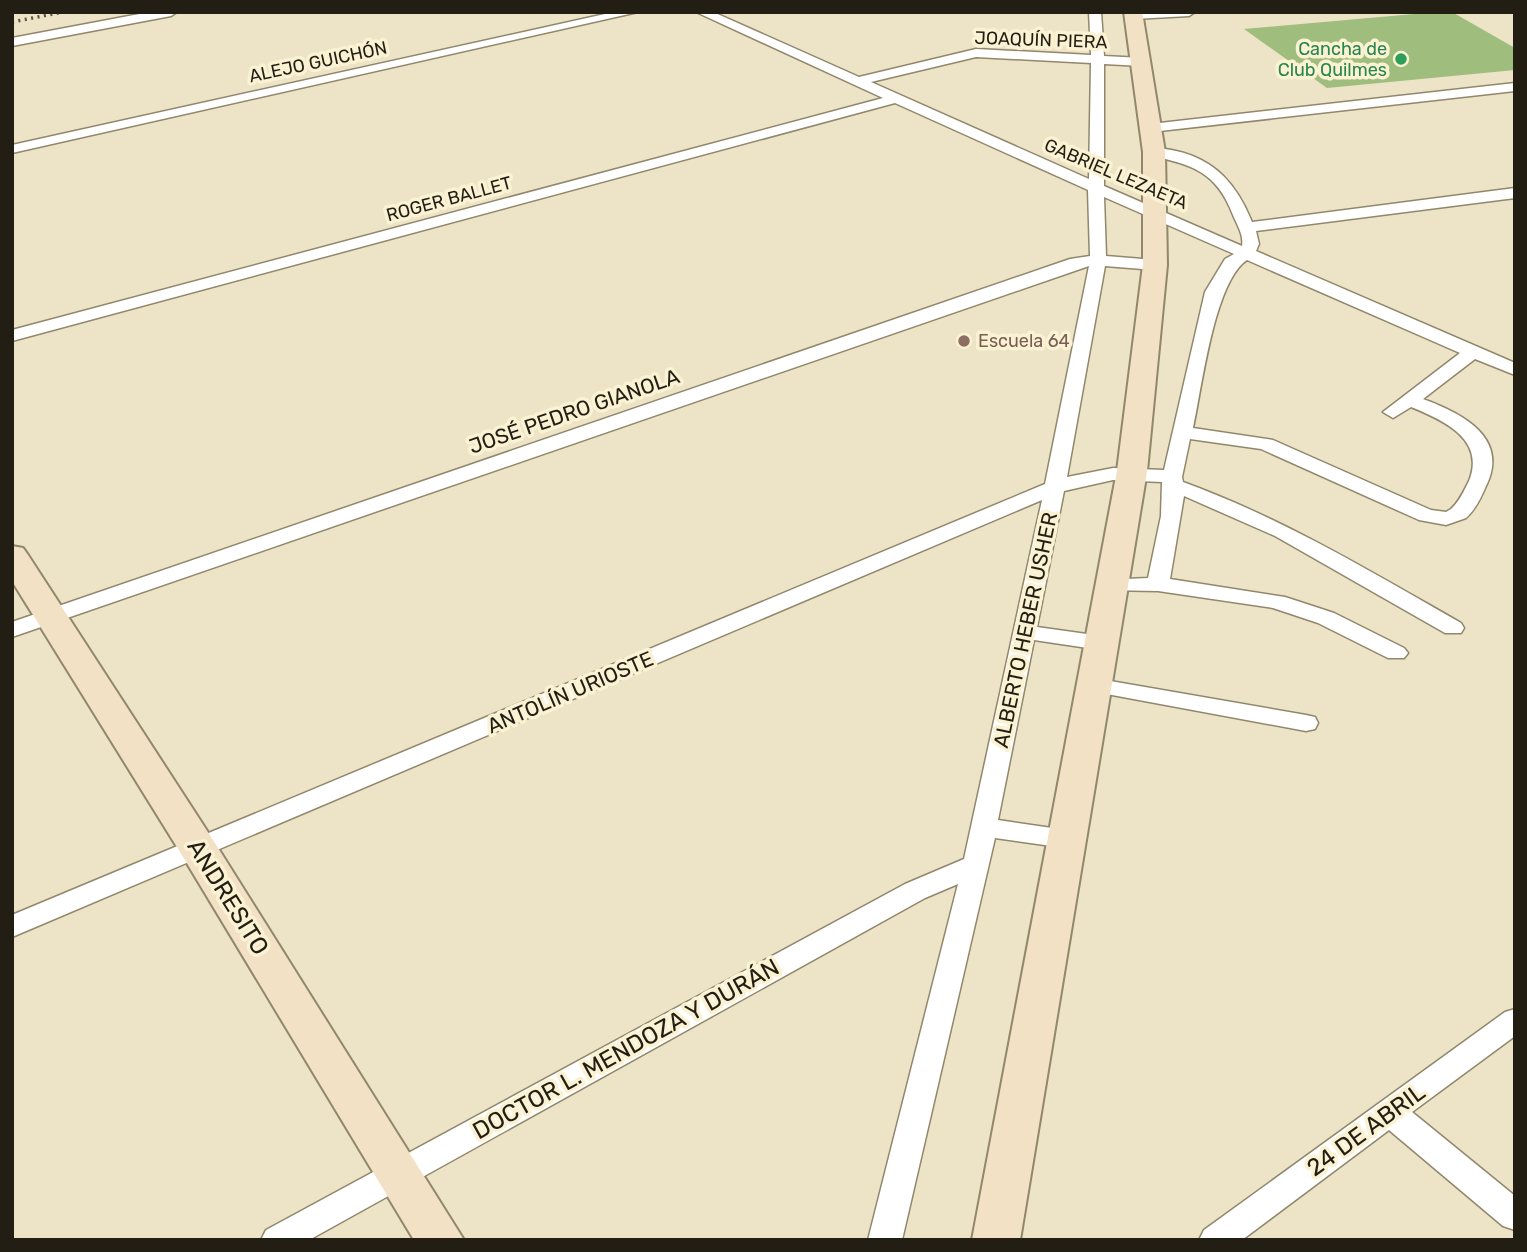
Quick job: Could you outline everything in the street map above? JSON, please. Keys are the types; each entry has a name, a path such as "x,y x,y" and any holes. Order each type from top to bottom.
{"street":[{"path":"12,42 172,12"},
{"name":"ALEJO GUICHÓN","path":"12,149 632,12"},
{"name":"GABRIEL LEZAETA","path":"702,12 1096,188 1515,370"},
{"name":"ALBERTO HEBER USHER","path":"885,1240 976,865 1055,487 1098,260 1098,59 1095,12"},
{"path":"996,1240 1132,471 1155,265 1157,213 1153,140 1135,13 1189,12"},
{"name":"JOAQUÍN PIERA","path":"857,82 966,54 1003,53 1142,62"},
{"path":"1153,140 1515,86"},
{"name":"ROGER BALLET","path":"12,336 896,99"},
{"path":"1153,140 1196,161 1213,174 1230,192 1251,237 1247,252 1231,263 1214,292 1182,432 1158,584"},
{"path":"1246,228 1515,193"},
{"name":"JOSÉ PEDRO GIANOLA","path":"12,630 1076,263 1098,260 1155,265"},
{"path":"1182,432 1266,444 1426,516 1450,519 1461,513 1479,482 1484,461 1481,449 1471,434 1454,421 1401,406 1473,352"},
{"path":"1496,362 1515,358"},
{"name":"ANTOLÍN URIOSTE","path":"12,927 1055,487 1087,477 1132,471 1173,481 1312,548 1453,628"},
{"name":"ANDRESITO","path":"12,555 199,850 440,1240"},
{"path":"1111,585 1158,584 1277,602 1326,618 1396,653"},
{"path":"1025,632 1101,643"},
{"path":"1093,685 1306,723"},
{"path":"984,827 1066,839"},
{"name":"DOCTOR L. MENDOZA Y DURÁN","path":"278,1240 915,891 976,865"},
{"name":"24 DE ABRIL","path":"1216,1240 1515,1020"},
{"path":"1391,1113 1515,1216"}],"green space":[{"name":"Cancha de Club Quilmes","path":"1452,12 1515,48 1515,70 1327,88 1244,29"}],"railway":[{"path":"12,22 63,12"}],"place":[{"name":"Cancha de Club Quilmes","path":"1401,59"},
{"name":"Escuela 64","path":"964,341"}]}
